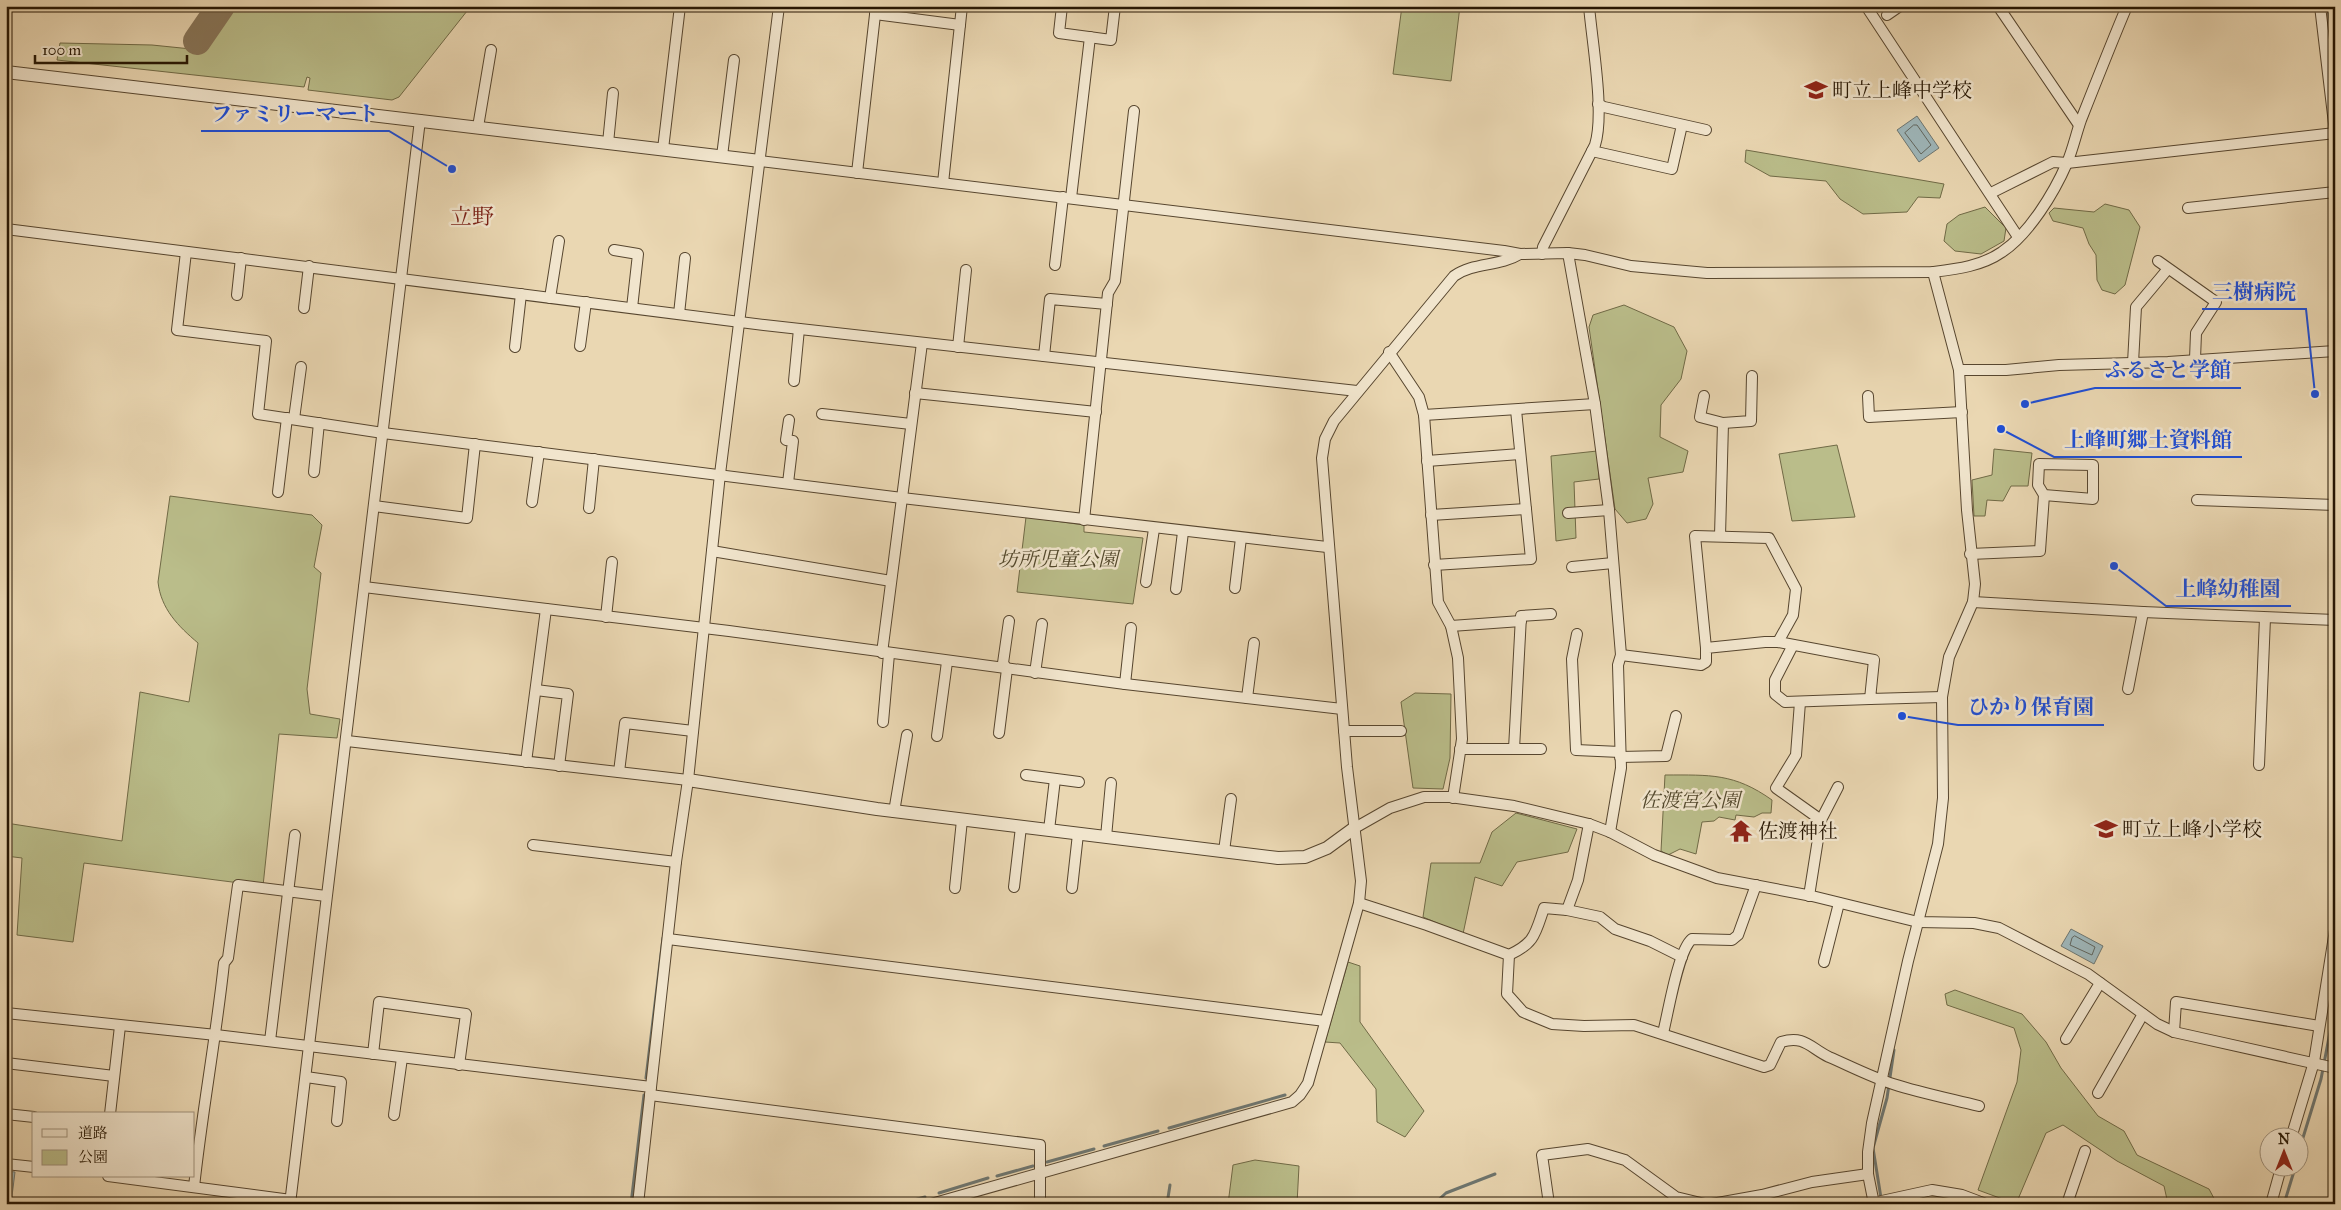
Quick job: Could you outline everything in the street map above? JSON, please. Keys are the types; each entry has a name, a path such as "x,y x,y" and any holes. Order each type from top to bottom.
{"street":[{"path":"662,149 680,6"},
{"path":"638,1204 676,862 688,780 720,474 779,6"},
{"path":"942,183 962,6"},
{"path":"1062,6 1059,33 1111,40 1115,6"},
{"path":"1542,254 1543,246 1592,151 1598,135 1598,104 1589,6"},
{"path":"1866,6 1991,193 2018,237"},
{"path":"1887,15 1900,6"},
{"path":"6,72 857,172 1520,254 1568,253 1631,266 1707,273 1933,272 1980,263 2003,252 2034,220 2053,191 2067,163 2079,125 2127,6"},
{"path":"1991,193 2053,162 2067,163 2335,132 2320,6"},
{"path":"2001,7 2079,125"},
{"path":"857,172 875,10 960,25"},
{"path":"1055,265 1067,198 1090,37"},
{"path":"478,127 491,50"},
{"path":"722,156 734,60"},
{"path":"608,143 613,93"},
{"path":"1598,104 1604,107 1706,130"},
{"path":"1084,520 1108,293 1114,280 1134,111"},
{"path":"124,1178 194,1187 253,1200 291,1202 420,120"},
{"path":"1592,151 1672,169 1682,125"},
{"path":"2188,208 2335,192"},
{"path":"6,229 740,322 1357,391"},
{"path":"550,298 559,241"},
{"path":"614,250 638,254 632,308"},
{"path":"186,252 177,330 266,341 258,414 383,433 902,498 1154,529 1328,547"},
{"path":"1568,253 1595,404 1609,510 1621,655 1618,665 1621,768 1610,832"},
{"path":"931,1204 1292,1102 1300,1095 1308,1083 1359,903 1361,881 1353,829 1322,478 1322,458 1325,439 1334,421 1357,391 1454,276 1464,269 1509,261 1520,254"},
{"path":"237,294 241,258"},
{"path":"679,314 685,258"},
{"path":"2158,261 2167,270 2216,302 2196,333 2195,359"},
{"path":"304,308 309,266"},
{"path":"958,347 966,270"},
{"path":"2133,363 2136,307 2167,270"},
{"path":"1933,272 1959,370 1970,554 1975,584 1973,602 1949,657 1942,697 1943,798 1939,835 1881,1079 1868,1152 1868,1174 1872,1203 1932,1190 1962,1195 1986,1204"},
{"path":"514,347 520,294"},
{"path":"1044,356 1050,299 1107,304"},
{"path":"580,346 586,302"},
{"path":"794,380 799,329"},
{"path":"882,722 891,581 922,342"},
{"path":"1959,370 2006,370 2059,365 2133,363 2335,351"},
{"path":"1389,352 1418,397 1424,415 1438,602 1451,626 1458,658 1460,749 1453,798"},
{"path":"278,492 290,418 301,367"},
{"path":"1704,396 1700,417 1723,423 1751,421 1752,376"},
{"path":"915,393 1096,412"},
{"path":"1868,396 1869,417 1962,412"},
{"path":"1424,415 1595,404"},
{"path":"1434,565 1531,559 1516,410"},
{"path":"822,414 911,424"},
{"path":"788,483 793,441 786,440 789,420"},
{"path":"314,472 319,423"},
{"path":"1720,536 1723,423"},
{"path":"374,506 467,518 475,444"},
{"path":"532,502 539,452"},
{"path":"1427,461 1520,454"},
{"path":"589,508 594,459"},
{"path":"1970,554 2040,551 2044,495 2038,485 2039,464 2093,465 2093,499 2044,495"},
{"path":"2197,500 2335,505"},
{"path":"1431,515 1526,509"},
{"path":"1568,513 1609,510"},
{"path":"1146,582 1154,529"},
{"path":"1176,589 1183,532"},
{"path":"1621,655 1701,665 1706,662 1695,536 1769,538 1796,589 1793,615 1778,642"},
{"path":"1235,588 1241,538"},
{"path":"712,551 891,581"},
{"path":"606,616 612,562"},
{"path":"1572,567 1613,563"},
{"path":"364,587 704,628 1035,673 1342,709"},
{"path":"1973,602 2335,620"},
{"path":"526,762 546,609"},
{"path":"2128,689 2144,612"},
{"path":"1514,749 1521,616 1551,614"},
{"path":"2259,765 2265,618"},
{"path":"998,733 1007,669 1004,663 1009,621"},
{"path":"1451,626 1521,621"},
{"path":"1035,673 1042,624"},
{"path":"1125,684 1131,628"},
{"path":"1577,634 1572,659 1576,750 1666,756 1676,716"},
{"path":"1706,648 1778,642 1874,660 1870,699"},
{"path":"1247,698 1254,643"},
{"path":"1793,645 1774,680 1774,694 1785,702 1942,697"},
{"path":"937,736 947,662"},
{"path":"536,690 568,694 559,766"},
{"path":"1800,702 1796,755 1776,788 1821,820"},
{"path":"619,772 625,723 693,731"},
{"path":"1344,731 1401,731"},
{"path":"894,812 907,735"},
{"path":"347,741 688,780 894,812 1278,858 1305,857 1327,848 1353,829 1390,808 1424,797 1453,798 1514,806 1590,824 1610,832 1654,855 1717,878 1809,896 1918,922 1974,923 1999,928 2088,974 2157,1024 2174,1032 2332,1067"},
{"path":"1460,749 1541,749"},
{"path":"1026,775 1079,782"},
{"path":"1049,830 1054,779"},
{"path":"1106,837 1111,784"},
{"path":"1809,896 1821,820 1838,786"},
{"path":"1224,851 1231,798"},
{"path":"955,888 962,820"},
{"path":"1568,910 1578,880 1590,824"},
{"path":"1014,887 1021,827"},
{"path":"270,1042 290,892 295,834"},
{"path":"1072,888 1078,834"},
{"path":"533,845 676,862"},
{"path":"194,1187 203,1108 216,1035 224,963 228,958 238,885 326,896"},
{"path":"1663,1033 1687,943 1692,939 1732,940 1738,935 1756,885"},
{"path":"1359,903 1509,955 1526,948 1534,936 1544,908 1568,910 1600,917 1615,929 1650,941 1682,958"},
{"path":"1824,962 1839,903"},
{"path":"2294,1128 2314,1062 2335,930"},
{"path":"668,939 1325,1021"},
{"path":"1509,955 1507,994 1523,1012 1552,1024 1584,1026 1634,1025 1764,1067 1770,1065 1781,1042 1790,1039 1799,1040 1809,1043 1825,1055 1893,1084 1979,1106"},
{"path":"2066,1040 2100,983"},
{"path":"373,1054 379,1002 466,1014 459,1066"},
{"path":"2174,1032 2176,1002 2319,1026"},
{"path":"6,1013 373,1054 1040,1145 1040,1204"},
{"path":"2098,1093 2143,1014"},
{"path":"110,1112 120,1026"},
{"path":"394,1115 402,1058"},
{"path":"6,1063 114,1076"},
{"path":"306,1077 341,1082 337,1120"},
{"path":"6,1114 32,1117"},
{"path":"1549,1204 1542,1155 1588,1149 1625,1160 1676,1197 1705,1204"},
{"path":"2067,1204 2085,1151"},
{"path":"6,1164 32,1168"},
{"path":"1712,1204 1762,1195 1812,1182 1868,1174"},
{"path":"2270,1204 2279,1178"}],"green space":[{"path":"231,6 471,6 399,97 392,100 308,90 310,78 307,77 304,87 57,60 60,43 152,45 201,50"},
{"path":"1402,6 1460,6 1451,81 1393,74"},
{"path":"1746,150 1944,184 1940,198 1918,197 1907,212 1863,214 1840,199 1826,181 1770,176 1745,162"},
{"path":"2105,204 2129,210 2140,227 2125,285 2115,294 2102,290 2097,280 2096,255 2089,244 2083,228 2053,221 2049,213 2054,208 2094,212"},
{"path":"1985,207 2006,228 2004,241 1981,254 1955,251 1944,241 1947,224 1959,215"},
{"path":"1624,305 1674,327 1687,351 1681,379 1661,405 1660,437 1688,451 1683,472 1648,478 1653,504 1646,519 1627,523 1615,509 1589,327 1593,315"},
{"path":"1837,445 1855,517 1792,521 1779,454"},
{"path":"1994,449 2032,453 2028,486 2011,486 2003,501 1987,500 1985,516 1974,516 1972,480 1992,475"},
{"path":"1597,451 1599,479 1574,482 1576,538 1556,541 1551,456"},
{"path":"170,496 312,515 322,525 314,567 321,573 307,689 310,714 340,719 337,738 279,734 263,886 84,863 73,942 17,935 22,858 6,856 6,823 122,841 140,692 189,702 198,643 184,630 167,609 158,582"},
{"name":"坊所児童公園","path":"1026,517 1084,525 1084,532 1143,538 1133,604 1017,592"},
{"path":"1415,693 1451,694 1450,758 1443,789 1413,788 1401,702"},
{"name":"佐渡宮公園","path":"1665,775 1709,776 1733,780 1758,791 1772,800 1771,813 1762,813 1754,817 1736,815 1735,820 1719,817 1714,821 1702,822 1696,854 1680,849 1668,855 1661,851"},
{"path":"1516,813 1577,829 1568,852 1517,862 1502,886 1475,877 1463,934 1423,917 1431,863 1480,863 1492,832"},
{"path":"1348,962 1360,966 1360,1022 1424,1111 1405,1137 1377,1122 1376,1089 1340,1043 1325,1042"},
{"path":"1955,990 2022,1014 2046,1042 2061,1068 2098,1116 2124,1131 2137,1155 2209,1189 2217,1204 2168,1204 2164,1186 2117,1161 2063,1125 2046,1133 2016,1204 1978,1190 2017,1082 2021,1050 2014,1028 1947,1005 1945,994"},
{"path":"1255,1160 1299,1166 1297,1204 1228,1204 1233,1165"}],"water":[{"path":"1917,116 1939,148 1919,162 1897,130"},
{"path":"2071,929 2103,946 2094,964 2061,946"},
{"path":"6,1171 15,1172 11,1204 6,1204"}],"waterway":[{"path":"2328,6 2335,58"},
{"path":"646,1078 663,938"},
{"path":"2306,1128 2321,1079 2335,1006"},
{"path":"1881,1198 1873,1148 1887,1098 1894,1050"},
{"path":"631,1204 644,1095"},
{"path":"1169,1128 1285,1095"},
{"path":"1104,1146 1158,1131"},
{"path":"1047,1162 1094,1149"},
{"path":"997,1176 1033,1166"},
{"path":"1434,1204 1446,1193 1495,1174"},
{"path":"939,1193 988,1178"},
{"path":"2284,1204 2292,1178"},
{"path":"1167,1204 1170,1185"},
{"path":"899,1204 925,1197"}],"taxiway":[{"path":"197,41 221,6"}],"place":[{"name":"町立上峰中学校","path":"1816,90"},
{"name":"ファミリーマート","path":"452,169"},
{"name":"三樹病院","path":"2315,394"},
{"name":"ふるさと学館","path":"2025,404"},
{"name":"上峰町郷土資料館","path":"2001,429"},
{"name":"上峰幼稚園","path":"2114,566"},
{"name":"ひかり保育園","path":"1902,716"},
{"name":"町立上峰小学校","path":"2106,829"},
{"name":"佐渡神社","path":"1741,831"}],"district":[{"name":"立野","path":"472,216"}]}
